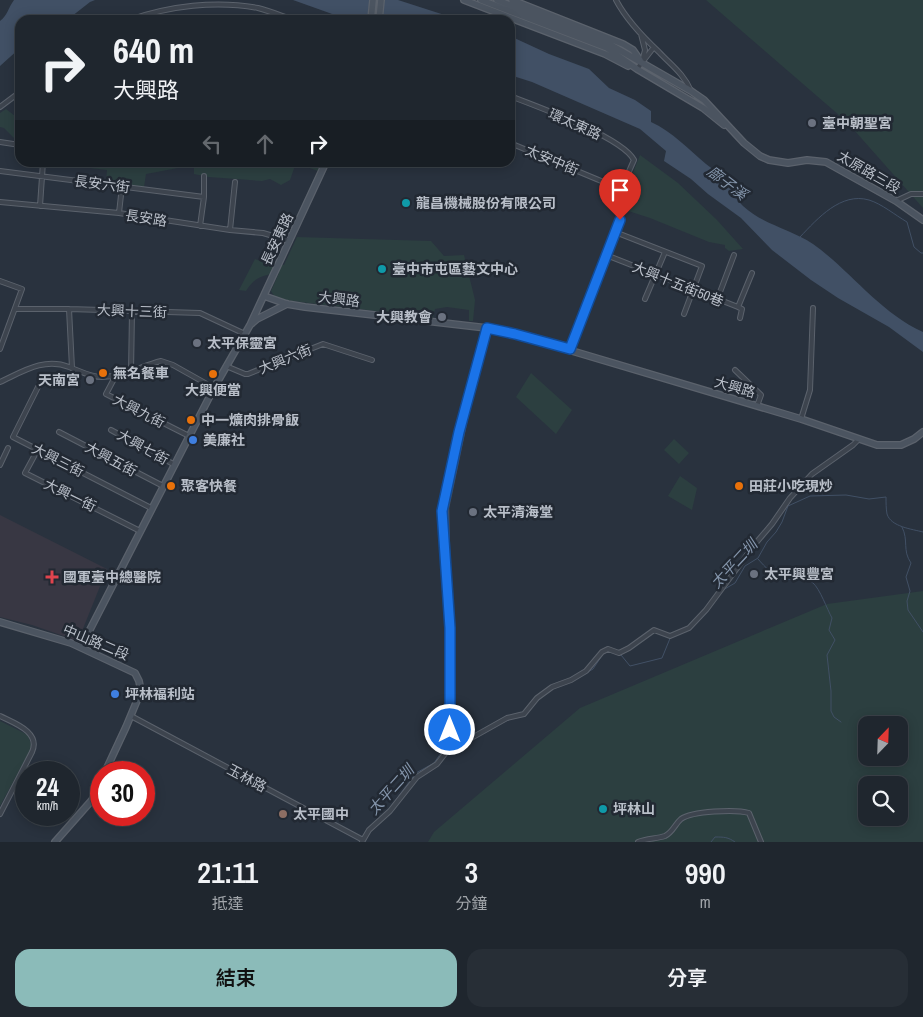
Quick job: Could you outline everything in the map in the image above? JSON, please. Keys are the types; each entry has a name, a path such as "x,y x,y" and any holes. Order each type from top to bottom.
{"main road":[{"path":"372,15 373,0"},
{"path":"380,15 381,0"},
{"name":"太原路三段","path":"464,0 503,15"},
{"name":"太原路三段","path":"481,0 607,48 637,69 703,108 754,152 769,160 788,163 807,160 826,162 896,201 923,220"},
{"name":"太原路三段","path":"497,0 609,44 642,62 704,100 744,143"},
{"name":"太原路三段","path":"512,0 623,44 633,50 642,62"},
{"name":"太原路三段","path":"515,20 605,54 637,69"},
{"name":"長安東路","path":"250,325 324,167"},
{"name":"大興路","path":"264,296 288,304 487,328 515,334 801,419 877,444 900,445 914,439 923,432"},
{"path":"81,647 151,508 244,334 257,319 288,304"},
{"name":"中山路二段","path":"0,622 38,632 81,647 135,673 141,691 110,761"},
{"path":"55,842 90,802"}],"street":[{"path":"616,0 640,32 687,80 692,91"},
{"path":"147,15 202,4 256,8 278,15"},
{"path":"640,32 644,46 642,62"},
{"path":"637,69 654,47"},
{"path":"0,107 15,96"},
{"name":"環太東路","path":"515,98 599,134 628,152 634,160 621,187"},
{"path":"0,142 15,144"},
{"name":"太安中街","path":"515,145 613,186 621,187"},
{"path":"40,206 43,167"},
{"name":"長安六街","path":"0,171 204,197"},
{"path":"200,226 204,197 204,176"},
{"path":"230,230 235,182"},
{"path":"118,214 122,186"},
{"path":"896,201 911,194 923,194"},
{"name":"長安路","path":"0,202 118,214 263,233 290,242"},
{"path":"570,349 620,220"},
{"path":"615,232 702,266 684,314"},
{"path":"645,299 665,252"},
{"name":"大興十五街50巷","path":"606,255 738,307 742,309 740,318"},
{"path":"717,300 734,255"},
{"path":"738,307 752,273"},
{"path":"0,281 22,289 0,349"},
{"path":"801,419 810,390 813,308"},
{"name":"大興十三街","path":"15,309 200,313 244,334"},
{"path":"69,309 72,368"},
{"path":"131,372 132,312"},
{"path":"451,746 448,738 450,730 450,628 442,511 459,432 487,328"},
{"name":"大興六街","path":"226,366 248,374 323,344 372,360"},
{"path":"0,382 40,365 60,364 86,375 100,378 114,377 161,361 173,365 214,388"},
{"path":"735,370 761,395 757,406"},
{"name":"大興九街","path":"114,377 106,394 189,436"},
{"name":"大興三街","path":"38,387 13,437 151,508"},
{"name":"大興七街","path":"111,430 175,465"},
{"name":"大興五街","path":"59,432 163,486"},
{"path":"362,841 369,830 390,811 417,777 437,764 451,746 466,741 507,718 524,714 537,698 552,687 571,680 586,671 602,652 608,649 619,653 654,630 670,636 689,628 706,610 790,498 812,474 853,445 858,439"},
{"path":"0,465 8,448"},
{"name":"大興一街","path":"38,449 24,473 140,531"},
{"path":"0,716 26,730 31,735 34,743 32,752 0,814"},
{"name":"玉林路","path":"131,716 362,841"},
{"path":"638,842 665,836 674,829 681,819 698,813 740,810 749,813 760,842"}],"shaded area":[{"path":"706,0 923,0 923,208 847,122"},
{"path":"6,109 15,116 15,139 4,128 0,127 0,113"},
{"path":"640,155 678,183 717,220 743,249 729,251 725,248 725,245 709,242 650,218 619,208"},
{"path":"82,167 295,167 290,180 281,185 270,179 262,181 209,177 194,174 194,168 178,168 146,174 144,187 106,182 107,170"},
{"path":"307,167 320,167 318,171"},
{"path":"297,237 431,241 444,256 464,255 475,300 473,321 469,321 469,310 447,307 435,309 433,318 276,299 271,291 279,273 260,277 246,291 239,290 255,259 272,265 284,265"},
{"path":"531,373 572,410 556,434 516,397"},
{"path":"674,439 689,453 679,464 664,450"},
{"path":"680,476 697,488 692,510 668,496"},
{"name":"國軍臺中總醫院","path":"0,515 107,569 78,641 32,625 0,617"},
{"path":"923,591 923,842 428,842 434,832 580,708 827,604"},
{"path":"0,721 28,735 32,747 24,761 15,761 15,778 0,806"}],"water":[{"path":"14,0 95,0 73,15 15,15 15,52 0,66 0,21"},
{"path":"293,0 398,0 444,15 335,15"},
{"name":"廍子溪","path":"515,38 589,69 609,88 635,100 651,111 651,122 673,136 722,176 740,203 751,212 813,244 879,303 907,324 923,332 923,352 889,327 811,280 772,250 741,218 691,179 664,161 666,151 640,129 532,82 515,77"}],"waterway":[{"path":"800,237 822,215 840,203 849,200 869,200 879,204 907,222 914,247 923,253"},
{"path":"449,592 447,508 466,418"},
{"name":"太平二圳","path":"723,590 735,583 745,566 758,558 782,522 788,506 810,496 846,495 869,499 886,497 887,514 893,522 902,527 923,532"},
{"path":"902,527 907,554 911,563 906,577 910,591 907,601 908,610 923,632"},
{"path":"758,559 770,571 782,578 810,581 821,594 832,618 829,630 835,640 827,655 831,711 834,717 841,722"},
{"name":"太平二圳","path":"691,628 702,617"},
{"name":"太平二圳","path":"680,634 687,630"},
{"name":"太平二圳","path":"618,654 630,666 662,658 671,636"},
{"name":"太平二圳","path":"586,673 593,669 603,654"},
{"path":"452,670 456,748"},
{"name":"太平二圳","path":"533,705 545,694"},
{"name":"太平二圳","path":"503,722 511,719"},
{"name":"太平二圳","path":"450,750 462,744"},
{"name":"太平二圳","path":"386,813 416,773 434,763 441,753 444,752"},
{"name":"太平二圳","path":"371,826 381,817"},
{"name":"太平二圳","path":"359,842 365,833"},
{"path":"711,842 715,837 726,838 735,842"}],"place":[{"name":"臺中朝聖宮","path":"812,123"},
{"name":"龍昌機械股份有限公司","path":"406,203"},
{"name":"臺中市屯區藝文中心","path":"382,269"},
{"name":"大興教會","path":"442,317"},
{"name":"太平保靈宮","path":"197,343"},
{"name":"無名餐車","path":"103,373"},
{"name":"大興便當","path":"213,374"},
{"name":"天南宮","path":"90,380"},
{"name":"中一爌肉排骨飯","path":"191,420"},
{"name":"美廉社","path":"193,440"},
{"name":"聚客快餐","path":"171,486"},
{"name":"田莊小吃現炒","path":"739,486"},
{"name":"太平清海堂","path":"473,512"},
{"name":"太平興豐宮","path":"754,574"},
{"name":"國軍臺中總醫院","path":"52,577"},
{"name":"坪林福利站","path":"115,694"},
{"name":"坪林山","path":"603,809"},
{"name":"太平國中","path":"283,814"}],"route":[{"path":"450,730 450,628 442,511 459,432 487,328 570,349 620,220"}]}
